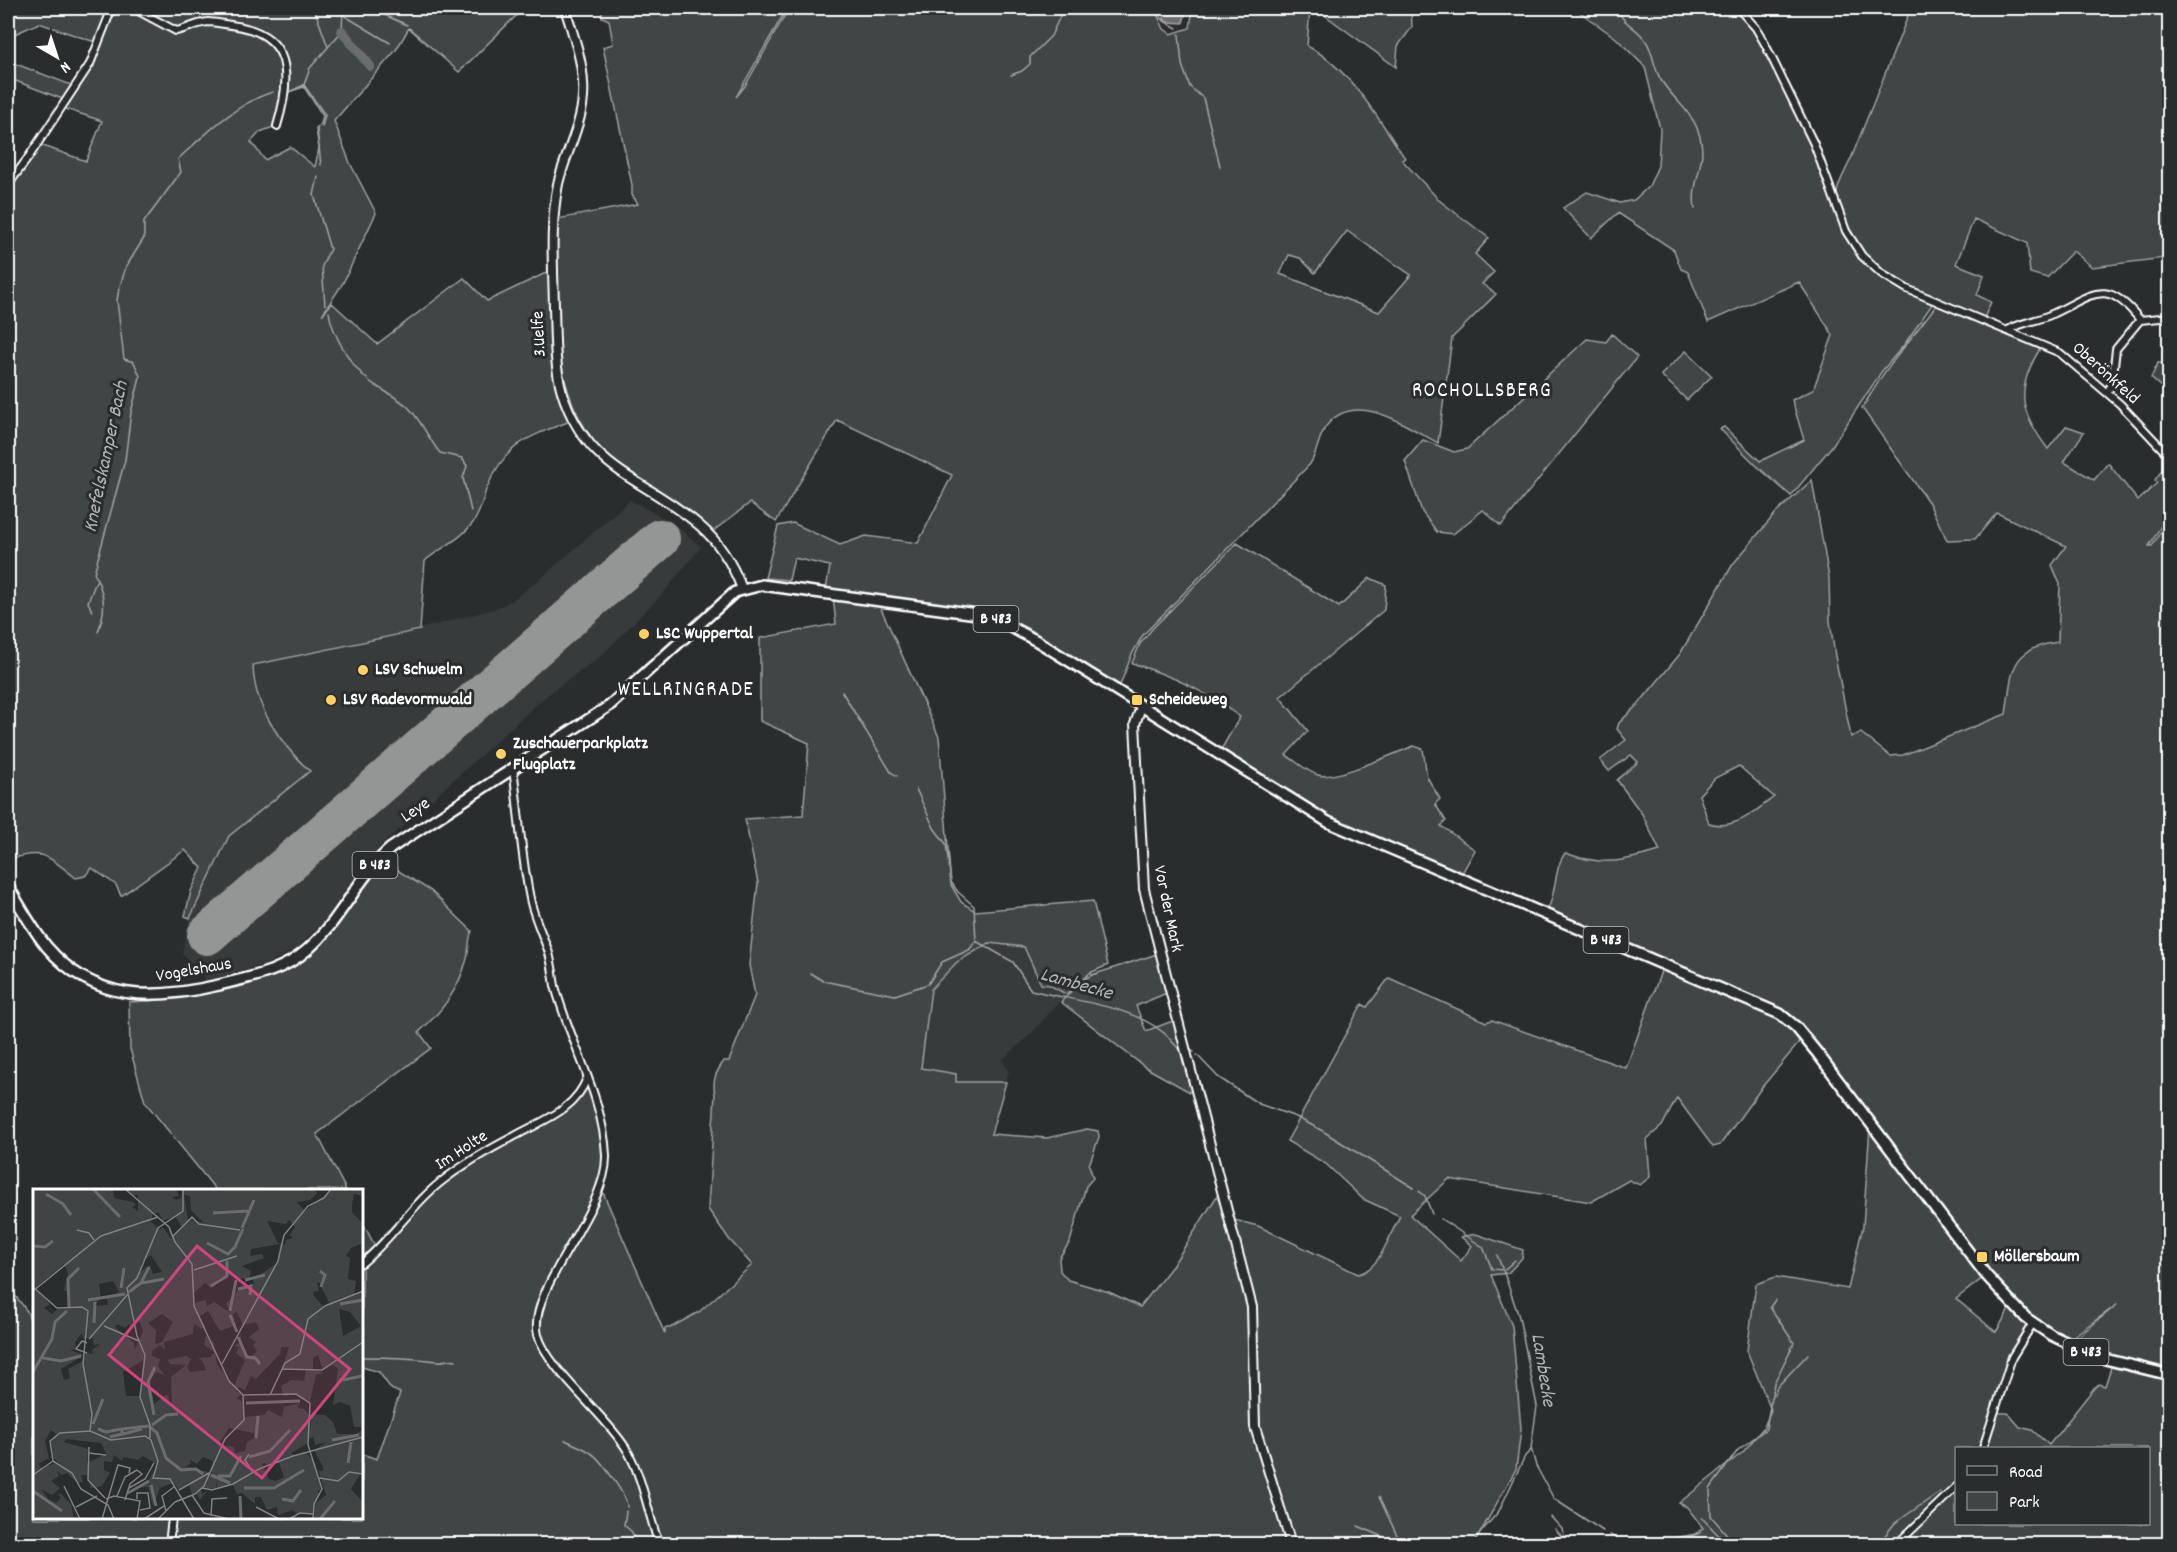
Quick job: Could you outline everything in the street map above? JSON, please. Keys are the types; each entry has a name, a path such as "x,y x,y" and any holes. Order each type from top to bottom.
{"main road":[{"name":"B 483","path":"742,589 762,585 830,593 952,609 996,620 1037,641 1328,822 1780,1014 1796,1027 1818,1054 1986,1275 2013,1306 2033,1323 2097,1358 2169,1375"},
{"name":"Leye","path":"253,977 290,962 318,940 374,866 392,848 621,696 722,601 742,589"},
{"name":"Vogelshaus","path":"8,886 36,932 54,955 80,975 112,990 138,995 166,994 253,977"}],"street":[{"path":"8,185 90,64 112,8"},
{"path":"133,8 176,31 212,22 249,27 271,40 283,55 285,77 277,126"},
{"name":"3.Uelfe","path":"565,8 584,84 580,118 559,181 552,219 555,354 563,394 577,424 596,451 628,479 683,512 701,526 723,553 742,589"},
{"name":"Oberönkfeld","path":"1738,8 1760,36 1814,144 1851,241 1862,256 1894,282 2060,353 2107,393 2169,457"},
{"path":"2008,330 2047,316 2096,293 2124,300 2140,320"},
{"path":"2140,320 2169,317"},
{"path":"2107,393 2112,384 2116,349 2140,320"},
{"name":"Vor der Mark","path":"1141,707 1134,724 1143,883 1252,1307 1255,1427 1291,1545"},
{"path":"513,768 531,903 548,952 556,987 587,1077 603,1131 606,1156 604,1175 591,1206 541,1303 537,1330 548,1355 626,1449 636,1470 659,1545"},
{"name":"Im Holte","path":"363,1262 438,1184 488,1151 560,1112 577,1096 587,1077"},
{"path":"1984,1447 2012,1357 2033,1323"},
{"path":"1897,1545 1955,1488"},
{"path":"170,1545 172,1519"}],"shaded area":[{"path":"1166,8 1187,8 1183,23 1167,22 1164,19"},
{"path":"630,500 673,523 701,547 665,591 601,656 547,695 379,848 321,925 296,949 267,964 207,980 182,953 190,918 229,836 310,771 290,753 264,711 253,678 252,665 397,635 494,609 511,601 539,580"},
{"path":"989,943 1024,947 1041,984 1066,994 1032,1033 1002,1060 1009,1071 1006,1082 956,1082 956,1073 921,1069 931,989 957,962"}],"green space":[{"path":"8,8 111,8 98,43 39,23 8,37"},
{"path":"114,8 134,11 162,27 177,32 211,23 254,30 268,38 278,49 282,62 283,92 276,126 260,132 251,142 265,160 290,147 315,167 319,148 316,129 321,124 323,116 304,87 285,93 284,55 277,44 261,32 249,26 205,21 176,30 135,8 524,8 459,72 409,28 396,50 334,121 350,163 376,213 343,283 322,315 332,303 377,344 464,278 487,301 550,271 553,360 556,379 568,416 568,422 528,439 509,453 493,475 472,524 462,535 425,561 420,630 253,665 254,680 263,709 279,737 310,771 229,836 190,918 185,916 191,891 202,868 185,850 121,896 116,885 92,868 85,876 76,878 45,856 20,856 8,860 8,187 40,145 86,161 102,121 63,108 92,63"},
{"path":"619,8 787,8 736,97 745,86 789,8 1154,8 1164,29 1171,34 1190,28 1193,8 1310,8 1307,46 1322,55 1349,80 1405,158 1402,160 1440,201 1489,238 1475,254 1494,272 1482,284 1496,294 1452,338 1438,443 1382,414 1352,410 1339,415 1324,429 1310,464 1143,635 1132,654 1119,688 997,618 826,590 830,566 794,558 789,580 765,578 778,526 793,523 840,545 866,536 918,543 952,475 837,420 776,522 750,503 713,531 684,508 620,467 590,436 575,408 565,379 559,348 556,316 557,219 638,204 632,195 632,185 603,47 613,44 609,20 602,17 602,10","holes":["1347,231 1411,275 1379,312 1280,274 1289,255 1300,258 1315,273"]},
{"path":"1315,8 1411,8 1412,27 1398,46 1396,67"},
{"path":"1574,8 1735,8 1763,44 1810,141 1843,233 1854,251 1933,303 1904,345 1882,371 1832,446 1791,496 1720,429 1724,427 1760,461 1804,440 1792,400 1813,390 1833,335 1799,282 1708,322 1688,272 1681,269 1674,250 1618,213 1591,238 1563,208 1587,192 1620,203 1634,200 1649,186 1658,166 1660,129 1645,67 1616,38"},
{"path":"1911,8 2169,8 2169,266 2164,258 2092,267 2073,251 2047,278 2030,273 2027,243 1974,219 1956,264 1984,275 1977,295 1991,302 1984,318 1914,290 1872,262 1856,244 1844,223 1837,193"},
{"path":"8,61 74,86 65,100 8,78"},
{"path":"1938,303 2041,347 2027,375 2024,388 2026,411 2048,449 2066,426 2084,432 2064,462 2094,480 2108,463 2138,501 2157,483 2155,480 2167,463 2161,526 2149,546 2152,546 2163,528 2169,475 2170,1262 2165,1266 2169,1263 2169,1371 2097,1353 2076,1344 2080,1335 2118,1304 2068,1340 2036,1320 1996,1279 1807,1033 1782,1010 1548,909 1559,865 1565,853 1591,860 1613,861 1660,851 1642,814 1617,780 1638,762 1631,755 1609,771 1600,760 1626,740 1617,729 1619,723 1641,701 1680,654 1733,564 1775,514 1812,480 1829,578 1830,621 1835,656 1851,737 1861,733 1890,756 1903,755 2006,714 2012,675 2016,665 2030,650 2058,642 2060,584 2052,565 2066,546 1997,513 1975,539 1947,540 1929,503 1862,408 1884,373","holes":["1739,766 1774,797 1744,818 1718,825 1709,823 1699,795 1715,778"]},
{"path":"1612,334 1637,357 1501,526 1483,510 1453,534 1437,532 1422,512 1405,461 1423,440 1454,452 1467,449 1587,339 1606,342"},
{"path":"1686,351 1712,376 1687,400 1661,375"},
{"path":"2158,363 2169,363 2169,394 2151,378"},
{"path":"1237,543 1339,607 1370,578 1386,585 1384,610 1280,697 1308,731 1286,755 1310,771 1326,776 1351,770 1414,746 1423,749 1427,777 1440,799 1435,804 1446,821 1441,826 1475,850 1462,873 1368,838 1330,819 1219,753 1240,717 1188,685 1132,663 1140,644 1152,629"},
{"path":"833,596 878,602 939,737 951,885 961,902 975,911 1093,901 1108,965 1090,973 1066,994 1049,985 1041,984 1024,947 989,943 957,962 931,989 921,1068 956,1074 956,1082 1006,1082 991,1134 1047,1138 1087,1129 1098,1131 1099,1137 1089,1165 1093,1178 1086,1186 1070,1242 1059,1258 1060,1271 1068,1280 1109,1292 1140,1307 1173,1265 1222,1188 1230,1219 1258,1226 1358,1274 1373,1265 1384,1250 1400,1216 1363,1199 1326,1164 1287,1141 1362,1004 1367,1007 1389,978 1486,1022 1492,1020 1626,1068 1663,966 1778,1017 1800,1037 1798,1044 1762,1087 1720,1145 1713,1147 1677,1098 1662,1126 1647,1139 1650,1177 1640,1185 1629,1180 1591,1202 1449,1179 1410,1215 1461,1261 1472,1246 1461,1237 1476,1234 1523,1250 1522,1258 1508,1273 1491,1275 1512,1326 1521,1429 1516,1469 1474,1544 171,1544 173,1519 363,1519 363,1454 377,1459 400,1393 391,1389 379,1372 363,1367 363,1263 414,1208 456,1172 549,1120 588,1083 601,1127 605,1155 603,1170 578,1233 601,1188 665,1334 665,1328 670,1328 699,1312 752,1265 729,1239 708,1209 714,1080 724,1061 729,1061 755,995 749,965 758,883 745,819 803,815 809,743 760,721 760,638 836,624"},
{"path":"388,857 400,872 431,891 472,931 467,958 458,983 442,1009 419,1032 431,1048 317,1134 345,1189 215,1189 145,1102 130,1049 129,1002 174,999 263,980 294,964 322,942"},
{"path":"1160,953 1169,992 1136,1006 1146,1031 1178,1019 1197,1096 1145,1067 1061,1002 1081,981 1092,975"},
{"path":"1870,1127 1984,1277 1956,1299 1996,1332 2010,1308 2031,1324 2012,1355 1994,1413 2008,1413 2020,1427 2032,1430 2049,1445 2094,1388 2099,1384 2105,1386 2111,1367 2169,1381 2169,1544 1898,1544 1955,1489 1955,1525 2150,1525 2150,1447 1955,1447 1955,1487 1896,1544 1639,1544 1696,1534 1703,1528 1687,1507 1679,1503 1743,1452 1764,1427 1771,1410 1747,1351 1756,1284 1776,1277 1848,1289 1863,1226"},
{"path":"363,1223 376,1248 363,1261"},
{"path":"8,1286 27,1311 33,1328 33,1519 171,1519 168,1544 8,1544"}],"waterway":[{"path":"314,8 328,47"},
{"path":"304,85 310,68 342,31 343,8"},
{"path":"369,8 407,25"},
{"path":"1011,75 1022,71 1030,64 1030,57 1051,36 1061,14 1071,8 1095,8"},
{"path":"1154,8 1164,21 1177,28"},
{"path":"1617,8 1622,18 1646,41 1661,80 1690,115 1697,128 1702,150 1695,188 1695,209"},
{"path":"345,16 390,43"},
{"path":"342,31 370,66"},
{"path":"1179,34 1182,65 1190,87 1203,98 1220,166"},
{"path":"304,85 325,115 322,127"},
{"name":"Knefelskamper Bach","path":"289,92 304,85"},
{"name":"Knefelskamper Bach","path":"92,611 88,602 97,579 94,573 125,460 131,412 140,376 134,362 124,359 117,300 126,267 144,238 144,222 181,172 178,159 235,111 273,92"},
{"path":"317,129 321,165"},
{"path":"318,177 314,195 330,249 322,266 325,305"},
{"path":"329,312 338,339 348,357 361,373 409,408 440,453 462,458 467,466 463,478 471,511"},
{"name":"Knefelskamper Bach","path":"97,579 104,606 98,632"},
{"path":"842,692 891,772 897,776"},
{"path":"916,789 934,828 946,844 951,882 958,892 974,906 976,941"},
{"name":"Lambecke","path":"810,973 823,981 895,995 928,984 942,962 969,950 976,941 1013,962 1031,990 1100,1005 1135,1016 1164,1033 1184,1053"},
{"name":"Lambecke","path":"1197,1055 1218,1077 1259,1104 1296,1117 1321,1130 1414,1188"},
{"name":"Lambecke","path":"1419,1191 1425,1196 1432,1214"},
{"name":"Lambecke","path":"1441,1219 1483,1247 1492,1269 1503,1270 1519,1317 1537,1406 1531,1448 1536,1466 1554,1499 1603,1531"},
{"path":"1497,1255 1502,1268"},
{"path":"1505,1269 1515,1260"},
{"path":"1735,1544 1711,1516 1710,1489 1738,1450 1766,1429 1774,1383 1794,1343 1770,1307 1775,1300"},
{"path":"1774,1395 1777,1387 1808,1354"},
{"path":"363,1357 456,1360"},
{"path":"565,1440 595,1456 619,1488 627,1507"},
{"path":"1471,1544 1499,1511 1525,1456 1531,1450"},
{"path":"1878,1544 1895,1523 1940,1492"},
{"path":"1379,1497 1401,1544"},
{"path":"626,1511 624,1525 632,1532 636,1544"},
{"path":"1551,1517 1562,1529 1567,1544"},
{"path":"1702,1518 1727,1544"},
{"path":"1358,1526 1398,1543"},
{"path":"1555,1529 1565,1540"},
{"path":"1668,1544 1701,1533"},
{"name":"Lambecke","path":"1610,1535 1620,1540 1644,1544"}],"runway":[{"path":"207,935 660,539"}],"place":[{"name":"LSC Wuppertal","path":"644,634"},
{"name":"LSV Schwelm","path":"363,670"},
{"name":"LSV Radevormwald","path":"331,700"},
{"name":"Scheideweg","path":"1137,700"},
{"name":"Zuschauerparkplatz Flugplatz","path":"501,754"},
{"name":"Möllersbaum","path":"1982,1257"}],"district":[{"name":"ROCHOLLSBERG","path":"1482,392"},
{"name":"WELLRINGRADE","path":"686,691"}]}
